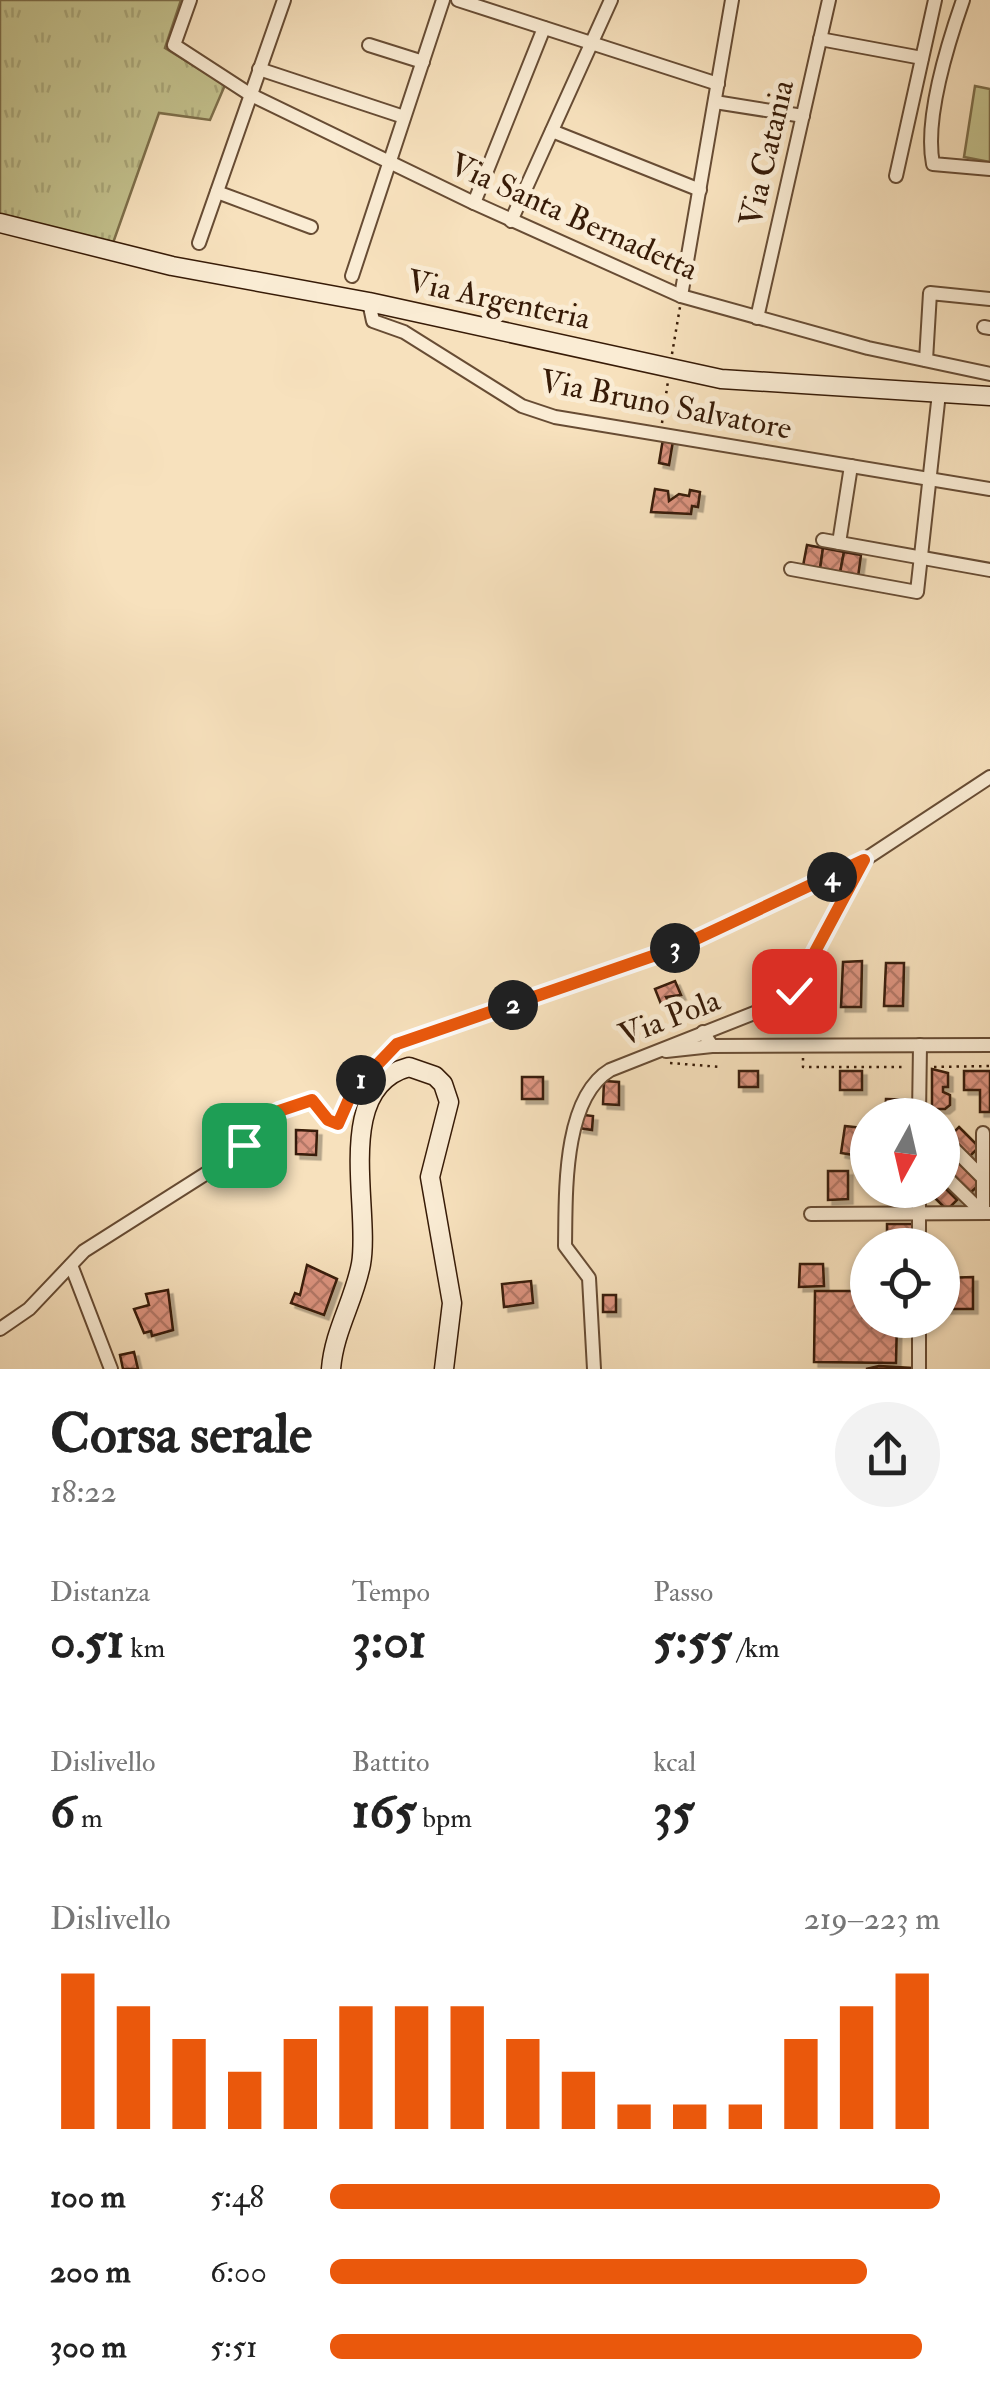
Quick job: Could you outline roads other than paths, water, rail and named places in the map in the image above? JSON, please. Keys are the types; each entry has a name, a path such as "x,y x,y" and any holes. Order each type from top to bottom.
{"main road":[{"name":"Via Argenteria","path":"0,223 172,266 369,302 721,379 990,396"},
{"path":"331,1369 333,1342 362,1261 359,1175 364,1120 378,1084 409,1067 426,1070 444,1084 450,1102 430,1177 452,1303 444,1369"}],"street":[{"name":"Via Santa Bernadetta","path":"190,0 174,45 250,95 511,221 681,296 984,372"},
{"path":"199,244 284,0"},
{"path":"352,276 443,0"},
{"path":"458,0 718,84"},
{"path":"511,221 611,0"},
{"path":"681,296 732,0"},
{"name":"Via Catania","path":"757,318 829,0"},
{"path":"896,176 935,0"},
{"path":"963,0 944,66 930,147 932,164 990,169"},
{"path":"474,203 544,28"},
{"path":"820,38 922,58"},
{"path":"369,44 423,62"},
{"path":"260,70 404,117"},
{"path":"715,102 803,116"},
{"path":"552,131 700,190"},
{"path":"217,192 311,227"},
{"path":"926,360 930,293 990,299"},
{"name":"Via Bruno Salvatore","path":"369,302 373,320 404,332 522,406 554,417 990,490"},
{"path":"792,569 916,592 940,393"},
{"path":"839,543 851,466"},
{"path":"822,540 990,570"},
{"path":"0,1328 30,1309 104,1236 221,1164 292,1104 312,1100 328,1120 338,1124 353,1090 397,1044 679,947 864,860 990,776"},
{"name":"Via Pola","path":"594,1369 597,1360 589,1278 565,1246 572,1140 598,1077 767,1008 794,991 864,860"},
{"path":"703,1032 712,1046"},
{"path":"408,1041 409,1067"},
{"path":"920,1045 920,1098"},
{"path":"654,1056 712,1046 990,1045"},
{"path":"984,1133 986,1213"},
{"path":"960,1152 986,1172"},
{"path":"960,1189 986,1213"},
{"path":"919,1208 919,1228"},
{"path":"810,1214 986,1213"},
{"path":"71,1265 111,1369"},
{"path":"919,1338 919,1369"}]}
